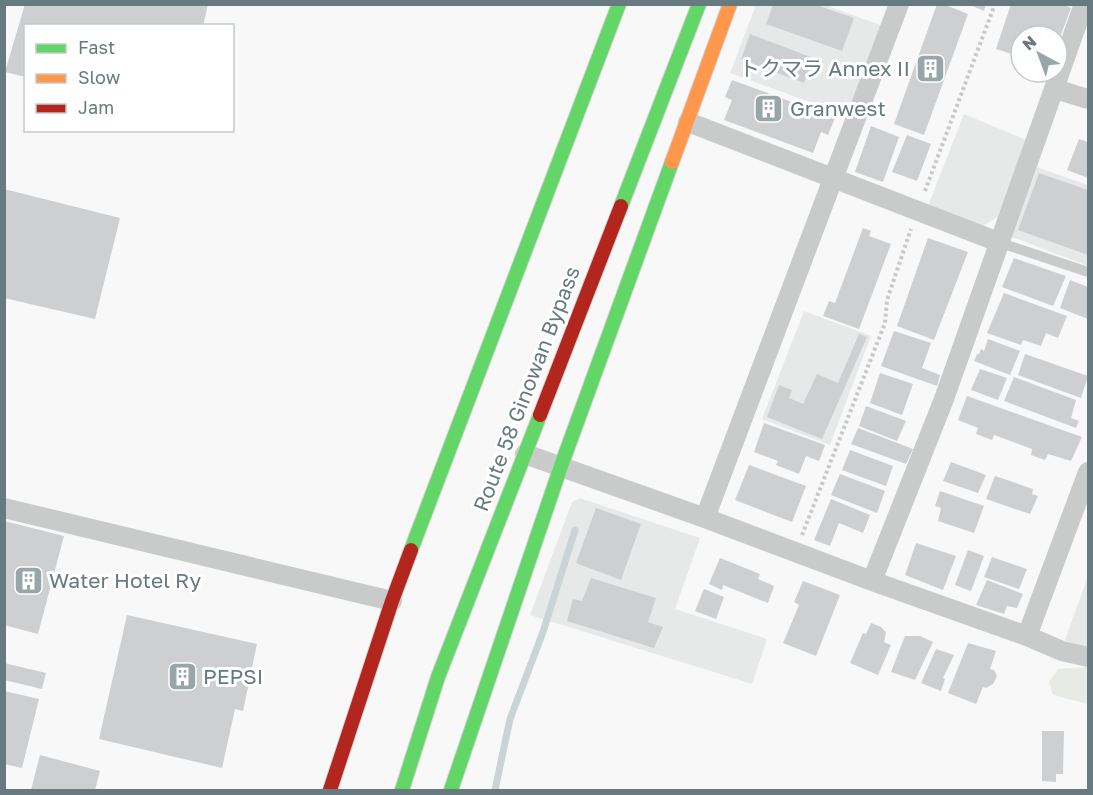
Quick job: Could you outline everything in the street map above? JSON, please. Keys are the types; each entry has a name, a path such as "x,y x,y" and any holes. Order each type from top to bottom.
{"main road":[{"path":"330,790 392,601 619,4"},
{"name":"Route 58 Ginowan Bypass","path":"402,790 438,677 699,4"},
{"path":"451,790 561,466 730,4"},
{"path":"397,790 438,677"}],"street":[{"path":"705,518 899,4"},
{"path":"872,581 944,399 1084,4"},
{"path":"1055,88 1089,99"},
{"path":"688,122 1001,243"},
{"path":"525,454 1027,636 1062,651 1089,657"},
{"path":"1027,636 1089,472"},
{"path":"4,508 392,601"}],"lane":[{"path":"1001,243 1089,272"}],"path":[{"path":"800,542 885,323 887,300 917,212 995,4"}],"shaded area":[{"path":"756,5 825,5 883,26 848,116 730,73"},
{"path":"964,114 1029,141 1001,215 981,227 928,206"},
{"path":"1037,167 1088,185 1088,266 1012,237"},
{"path":"804,311 871,336 830,445 762,419"},
{"path":"580,498 700,538 675,609 767,639 752,684 530,615 572,502"},
{"path":"1088,576 1088,651 1065,640"},
{"path":"1088,667 1088,704 1053,695 1049,682 1058,669"}],"building":[{"path":"25,4 208,4 203,24 24,24 24,77 5,72"},
{"name":"トクマラ Annex II","path":"937,4 943,4 968,14 924,135 894,124"},
{"path":"968,4 986,4 984,11"},
{"path":"1011,4 1062,4 1071,8 1065,24 1009,24 1009,53 996,49"},
{"path":"773,5 816,5 854,18 842,51 766,24"},
{"path":"750,34 813,58 804,83 741,59"},
{"name":"Granwest","path":"732,80 835,118 828,135 821,132 813,153 724,120 732,100 725,97"},
{"path":"871,126 899,137 883,182 855,172"},
{"path":"907,135 931,144 917,181 892,172"},
{"path":"1079,139 1088,142 1088,178 1067,170"},
{"path":"1039,173 1088,190 1088,255 1018,230"},
{"path":"4,189 120,218 95,319 4,298"},
{"path":"863,228 871,231 869,236 891,244 859,329 823,316 829,301 835,303"},
{"path":"928,238 968,252 934,340 897,326"},
{"path":"1014,258 1066,276 1053,306 1002,287"},
{"path":"1070,280 1088,287 1088,319 1060,308"},
{"path":"1004,293 1067,316 1058,338 1046,333 1041,346 1023,340 1021,345 987,333"},
{"path":"894,331 931,343 922,368 940,375 937,386 881,366"},
{"path":"859,334 867,337 822,439 767,417 779,385 792,390 789,398 803,404 817,374 838,383"},
{"path":"988,339 1020,351 1010,375 974,361 981,349 984,351"},
{"path":"1025,354 1088,376 1081,398 1018,375"},
{"path":"980,369 1007,378 998,400 971,390"},
{"path":"880,373 913,384 902,415 870,403"},
{"path":"1014,377 1076,400 1071,418 1079,421 1076,428 1004,401"},
{"path":"967,396 1082,437 1071,461 1048,454 1045,460 1031,455 1032,449 994,435 992,440 976,434 978,428 958,420"},
{"path":"866,406 906,421 897,441 859,426"},
{"path":"764,423 825,445 819,461 806,456 799,474 776,465 778,461 754,452"},
{"path":"858,428 913,449 906,464 851,444"},
{"path":"850,450 893,466 886,486 842,470"},
{"path":"951,462 986,475 978,493 943,481"},
{"path":"749,465 806,486 792,522 735,500"},
{"path":"840,474 885,491 877,513 831,495"},
{"path":"995,476 1033,489 1032,494 1038,496 1030,514 986,499"},
{"path":"940,491 984,506 974,533 938,521 941,508 935,506"},
{"path":"831,499 870,515 863,533 839,523 830,546 814,540"},
{"path":"596,508 641,524 621,580 576,563"},
{"name":"Water Hotel Ry","path":"4,521 64,536 38,634 4,625"},
{"path":"916,543 956,556 943,590 905,575"},
{"path":"968,550 984,556 971,591 955,585"},
{"path":"992,557 1027,569 1019,589 984,577"},
{"path":"720,558 760,574 758,579 774,586 768,603 723,585 722,590 709,584"},
{"path":"591,578 656,598 648,622 663,627 654,648 567,621 573,599 582,601"},
{"path":"987,580 1023,594 1017,608 1007,606 1004,614 976,605"},
{"path":"803,581 840,595 816,656 783,643 799,605 794,602"},
{"path":"704,589 724,597 716,619 695,611"},
{"name":"PEPSI","path":"127,615 257,644 243,711 235,709 222,768 99,739"},
{"path":"871,623 886,632 884,642 891,645 878,675 850,663 863,633 866,634"},
{"path":"905,636 920,636 933,642 915,680 891,672"},
{"path":"968,643 996,651 990,669 994,670 997,676 993,684 986,688 983,687 976,704 948,693"},
{"path":"936,649 954,655 943,678 945,679 941,691 921,683"},
{"path":"4,663 46,673 42,689 4,680"},
{"path":"4,691 39,699 22,768 4,764"},
{"path":"1042,731 1064,731 1063,774 1056,774 1056,782 1042,781"},
{"path":"40,755 100,771 95,790 31,790"}],"waterway":[{"path":"495,790 510,719 543,632 575,530"}],"traffic: fast":[{"path":"411,550 619,4"},
{"path":"621,206 699,4"},
{"path":"451,790 561,466 672,162"},
{"path":"402,790 438,677 540,415"}],"traffic: slow":[{"path":"672,162 730,4"}],"traffic: jam":[{"path":"540,415 621,206"},
{"path":"330,790 411,550"}],"place":[{"name":"トクマラ Annex II","path":"931,69"},
{"name":"Granwest","path":"769,109"},
{"name":"Water Hotel Ry","path":"28,581"},
{"name":"PEPSI","path":"182,677"}]}
